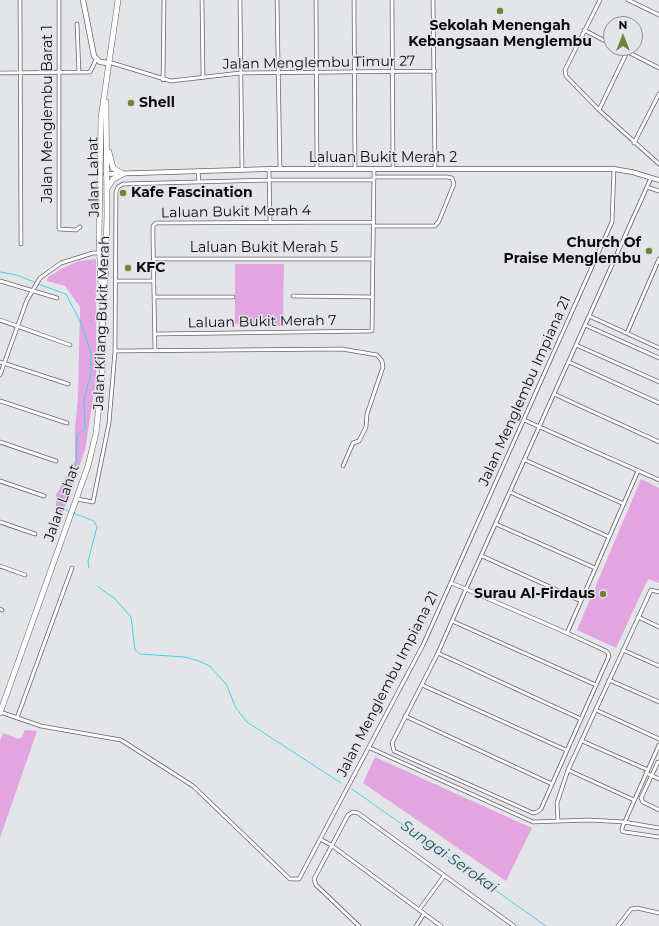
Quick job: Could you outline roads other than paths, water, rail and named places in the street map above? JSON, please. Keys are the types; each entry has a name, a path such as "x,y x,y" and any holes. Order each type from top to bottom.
{"main road":[{"path":"84,0 89,35 96,60 111,63 119,0"},
{"name":"Jalan Lahat","path":"0,712 88,466 100,411 107,214 105,118 111,63"},
{"name":"Jalan Lahat","path":"104,290 101,288 99,253 101,128 111,63"},
{"path":"105,118 110,163 113,168 123,174"},
{"path":"100,216 103,201 103,179 106,174 102,164 101,128"},
{"path":"107,190 113,179 123,174"},
{"path":"99,253 102,248 107,214"}],"street":[{"path":"20,0 21,244"},
{"name":"Jalan Menglembu Barat 1","path":"59,0 59,229 76,230 80,227"},
{"path":"163,80 164,0"},
{"path":"202,0 203,78"},
{"path":"240,0 242,170"},
{"path":"277,0 280,169"},
{"path":"316,0 316,170"},
{"path":"354,0 355,169"},
{"path":"392,0 393,169"},
{"path":"433,0 435,169"},
{"path":"600,0 565,70 568,79 634,143 659,164"},
{"path":"628,0 659,15"},
{"path":"77,24 80,72"},
{"path":"584,30 603,40"},
{"path":"599,110 625,56"},
{"path":"635,56 659,68"},
{"path":"0,73 90,72 96,60"},
{"name":"Jalan Menglembu Timur 27","path":"111,63 163,80 203,78 240,73 434,71"},
{"path":"634,143 658,100 659,94"},
{"path":"269,169 270,222"},
{"name":"Laluan Bukit Merah 2","path":"106,174 269,169 614,169 632,172 659,180"},
{"path":"293,296 373,296 374,169"},
{"name":"Jalan Menglembu Impiana 21","path":"0,712 41,726 121,740 192,786 290,879 299,879 370,748 423,645 612,222 614,169"},
{"path":"198,172 199,182"},
{"name":"Laluan Bukit Merah 2","path":"116,192 118,187 122,184 270,180 452,178 454,184 439,221 434,226 374,226"},
{"path":"451,583 466,589 567,633 606,651 609,656 541,809 533,813 394,751 392,743 438,653 466,589 651,178"},
{"path":"647,187 659,191"},
{"name":"Jalan Kilang Bukit Merah","path":"77,499 93,502 109,423 115,351 116,192"},
{"name":"Laluan Bukit Merah 4","path":"155,351 153,226 159,222 374,222"},
{"path":"0,375 2,363 17,326 32,291 40,278 61,263 92,253 99,253"},
{"name":"Laluan Bukit Merah 5","path":"154,259 373,259"},
{"path":"627,333 659,259"},
{"path":"0,281 57,298"},
{"path":"115,281 154,281"},
{"name":"Laluan Bukit Merah 7","path":"155,334 370,332 373,329 373,296"},
{"path":"154,297 233,297"},
{"path":"589,316 659,348"},
{"path":"0,320 70,345"},
{"path":"585,325 659,358"},
{"path":"576,345 659,382"},
{"path":"115,351 342,349 377,355 382,361 383,367 367,414 366,427 359,441 353,444 343,466"},
{"path":"569,362 659,403"},
{"path":"2,363 68,384"},
{"path":"554,394 659,442"},
{"path":"0,401 67,423"},
{"path":"524,420 659,480"},
{"path":"0,442 56,461"},
{"path":"525,460 624,504"},
{"path":"567,633 638,471"},
{"path":"0,481 44,496"},
{"path":"510,492 609,537"},
{"path":"0,522 35,534"},
{"path":"496,524 595,568"},
{"path":"482,556 581,601"},
{"path":"0,566 24,575"},
{"path":"17,718 72,568"},
{"path":"558,821 557,803 568,770 651,590 659,592"},
{"path":"638,617 659,627"},
{"path":"452,621 596,685"},
{"path":"623,650 659,666"},
{"path":"438,653 581,719"},
{"path":"610,680 659,702"},
{"path":"422,685 566,750"},
{"path":"596,710 659,739"},
{"path":"405,716 552,784"},
{"path":"582,741 647,772 659,780"},
{"path":"657,837 625,832 622,831 622,828 659,745"},
{"path":"370,748 533,822 624,822 659,828"},
{"path":"659,761 641,800 659,810"},
{"path":"568,770 634,800"},
{"path":"359,926 316,885 315,875 348,815 353,812 358,813 514,926"},
{"path":"320,838 332,845 441,926"},
{"path":"419,910 444,876"},
{"path":"618,926 633,908 659,912"},
{"path":"416,926 424,914"}],"waterway":[{"name":"Sungai Serokai","path":"0,272 17,275 36,283"},
{"name":"Sungai Serokai","path":"38,284 66,294 82,325 91,354 91,373 84,400 85,429 77,435 76,466 60,499 62,507 70,512"},
{"name":"Sungai Serokai","path":"73,513 94,521 97,527 88,561 89,568"},
{"name":"Sungai Serokai","path":"97,586 114,598 131,617 135,650 140,654 185,657 210,666 226,684 236,708 247,722 341,783"},
{"name":"Sungai Serokai","path":"352,789 546,926"}],"place":[{"name":"Sekolah Menengah Kebangsaan Menglembu","path":"500,11"},
{"name":"Shell","path":"131,103"},
{"name":"Kafe Fascination","path":"123,193"},
{"name":"Church Of Praise Menglembu","path":"649,251"},
{"name":"KFC","path":"128,268"},
{"name":"Surau Al-Firdaus","path":"603,594"}]}
